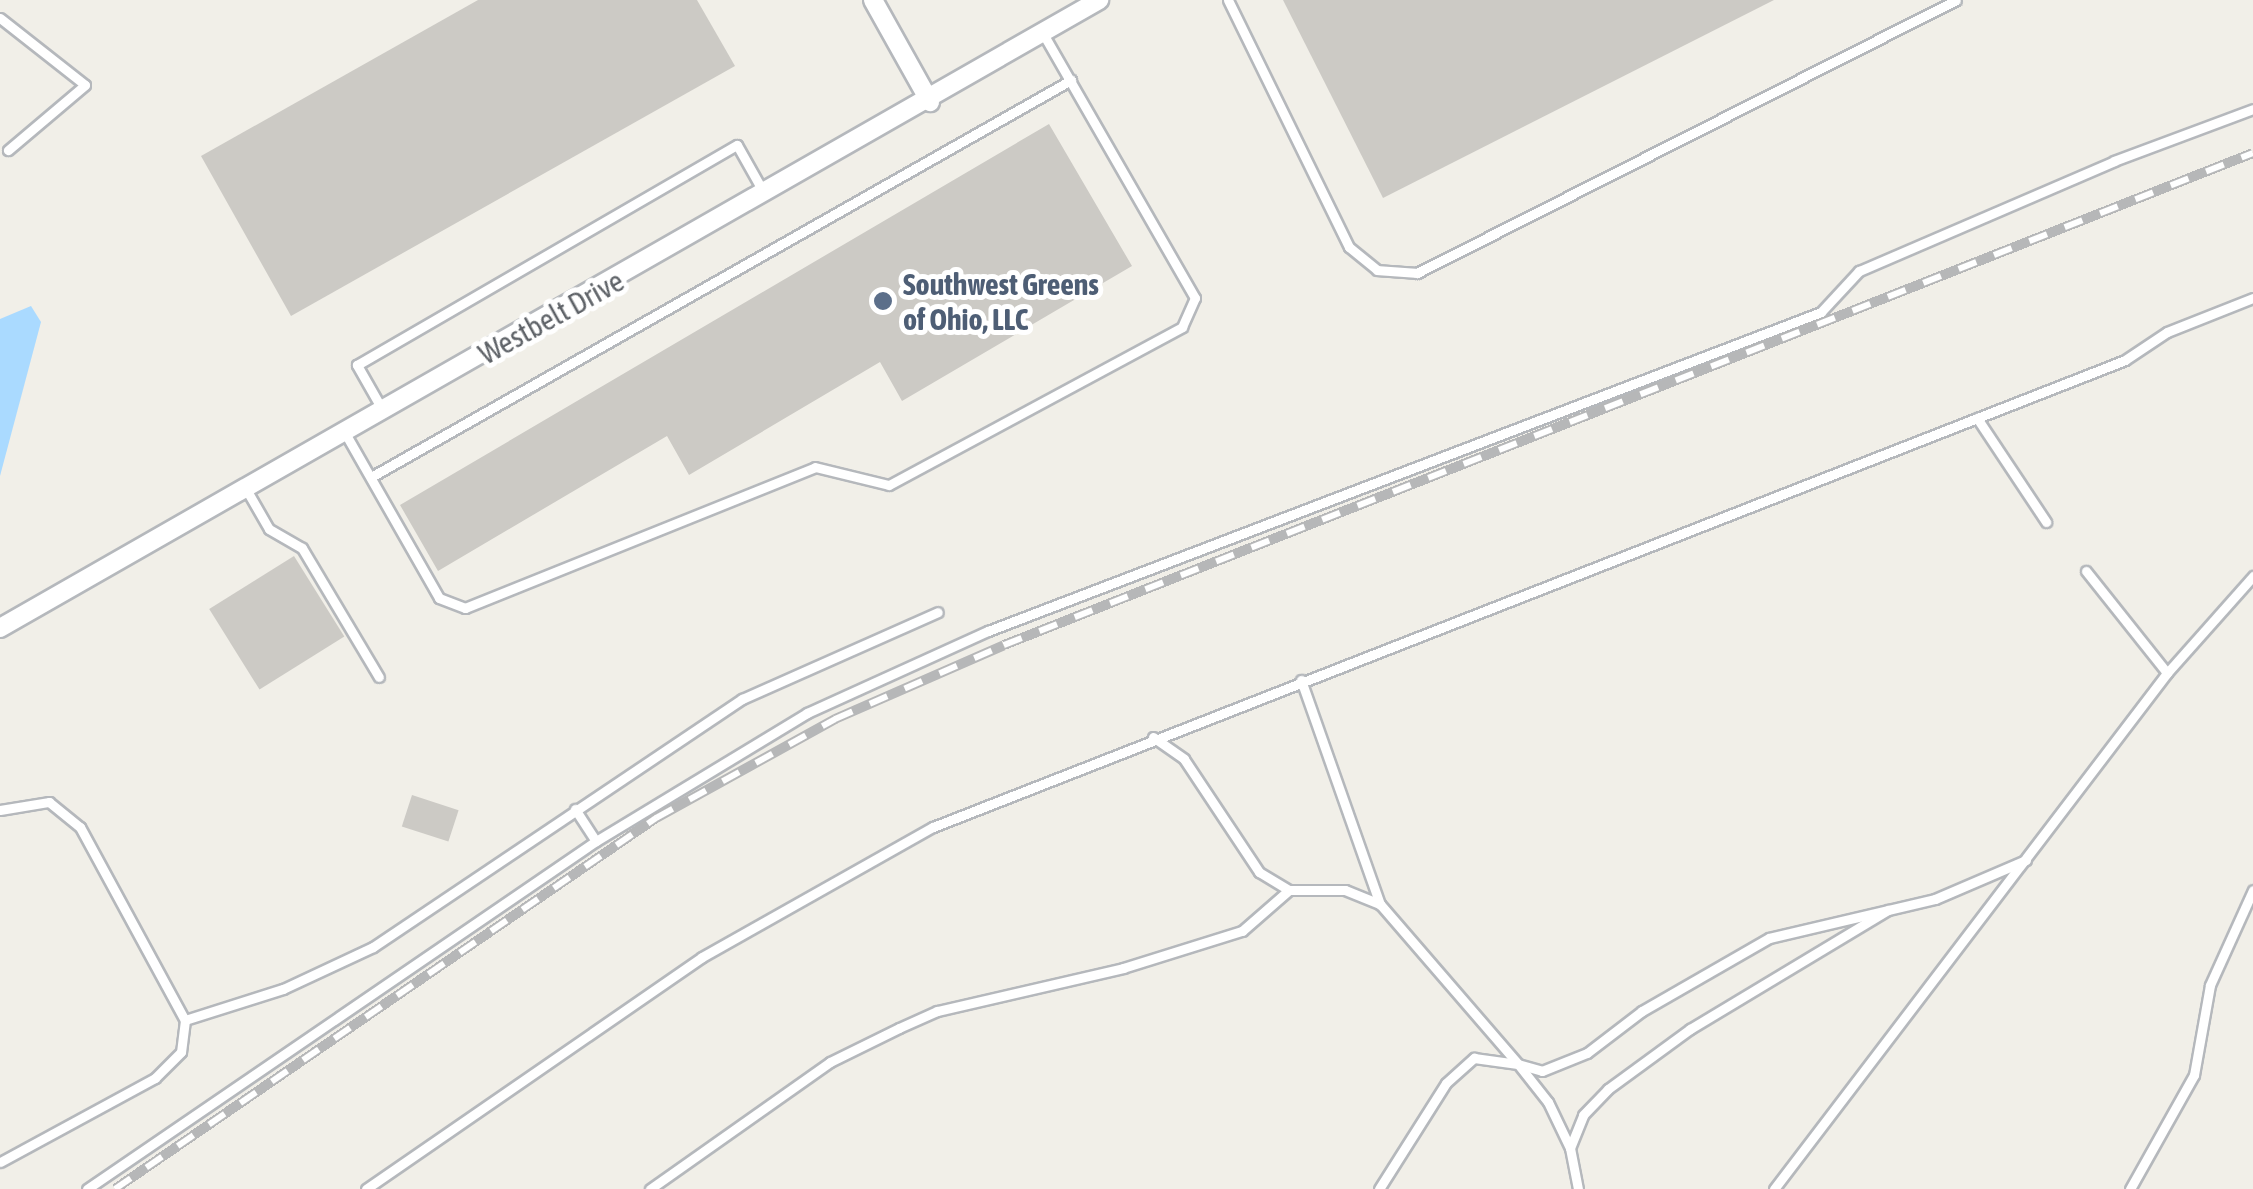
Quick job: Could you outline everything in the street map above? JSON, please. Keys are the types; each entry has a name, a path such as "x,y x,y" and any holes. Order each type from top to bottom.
{"street":[{"path":"873,0 930,102"},
{"name":"Westbelt Drive","path":"0,628 930,102 1099,0"}],"lane":[{"path":"1228,0 1350,246 1377,270 1417,273 1956,0"},
{"path":"0,18 85,85 8,150"},
{"path":"345,433 440,598 465,608 815,467 889,484 1182,327 1195,298 1045,36"},
{"path":"371,477 1071,80"},
{"path":"87,1189 720,760 909,664 1821,312 1859,271 2114,161 2253,109"},
{"path":"384,411 357,364 736,146 765,196"},
{"path":"366,1189 778,909 933,827 1153,737 2125,360 2167,332 2253,298"},
{"path":"1977,418 2046,522"},
{"path":"246,489 270,530 302,548 378,677"},
{"path":"2086,572 2167,674"},
{"path":"1774,1189 2167,674 2253,576"},
{"path":"185,1020 283,989 373,947 742,700 938,612"},
{"path":"1301,680 1380,904 1548,1102 1570,1148 1578,1189"},
{"path":"1153,737 1184,760 1259,872 1290,890 1345,890 1380,904"},
{"path":"0,810 28,801 64,810 185,1020 181,1052 155,1078 0,1162"},
{"path":"574,809 596,841"},
{"path":"1379,1189 1464,1064 1495,1056 1518,1064 1561,1068 1700,974 1768,938 1935,899 2026,860"},
{"path":"650,1189 830,1062 899,1028 936,1012 1123,968 1242,931 1290,890"},
{"path":"2130,1189 2194,1074 2210,985 2253,890"},
{"path":"1570,1148 1583,1115 1608,1089 1690,1028 1895,906"},
{"path":"380,1179 388,1189"}],"water":[{"path":"31,306 41,322 0,476 0,319"}],"building":[{"path":"478,0 697,0 735,66 291,316 201,156"},
{"path":"1283,0 1774,0 1383,198"},
{"path":"1049,124 1132,266 902,401 880,362 689,475 667,436 438,571 400,505"},
{"path":"294,556 344,637 260,690 209,609"},
{"path":"412,795 459,810 448,842 402,826"}],"railway":[{"path":"115,1189 656,818 835,719 1004,645 2253,153"}],"place":[{"name":"Southwest Greens of Ohio, LLC","path":"883,301"}]}
